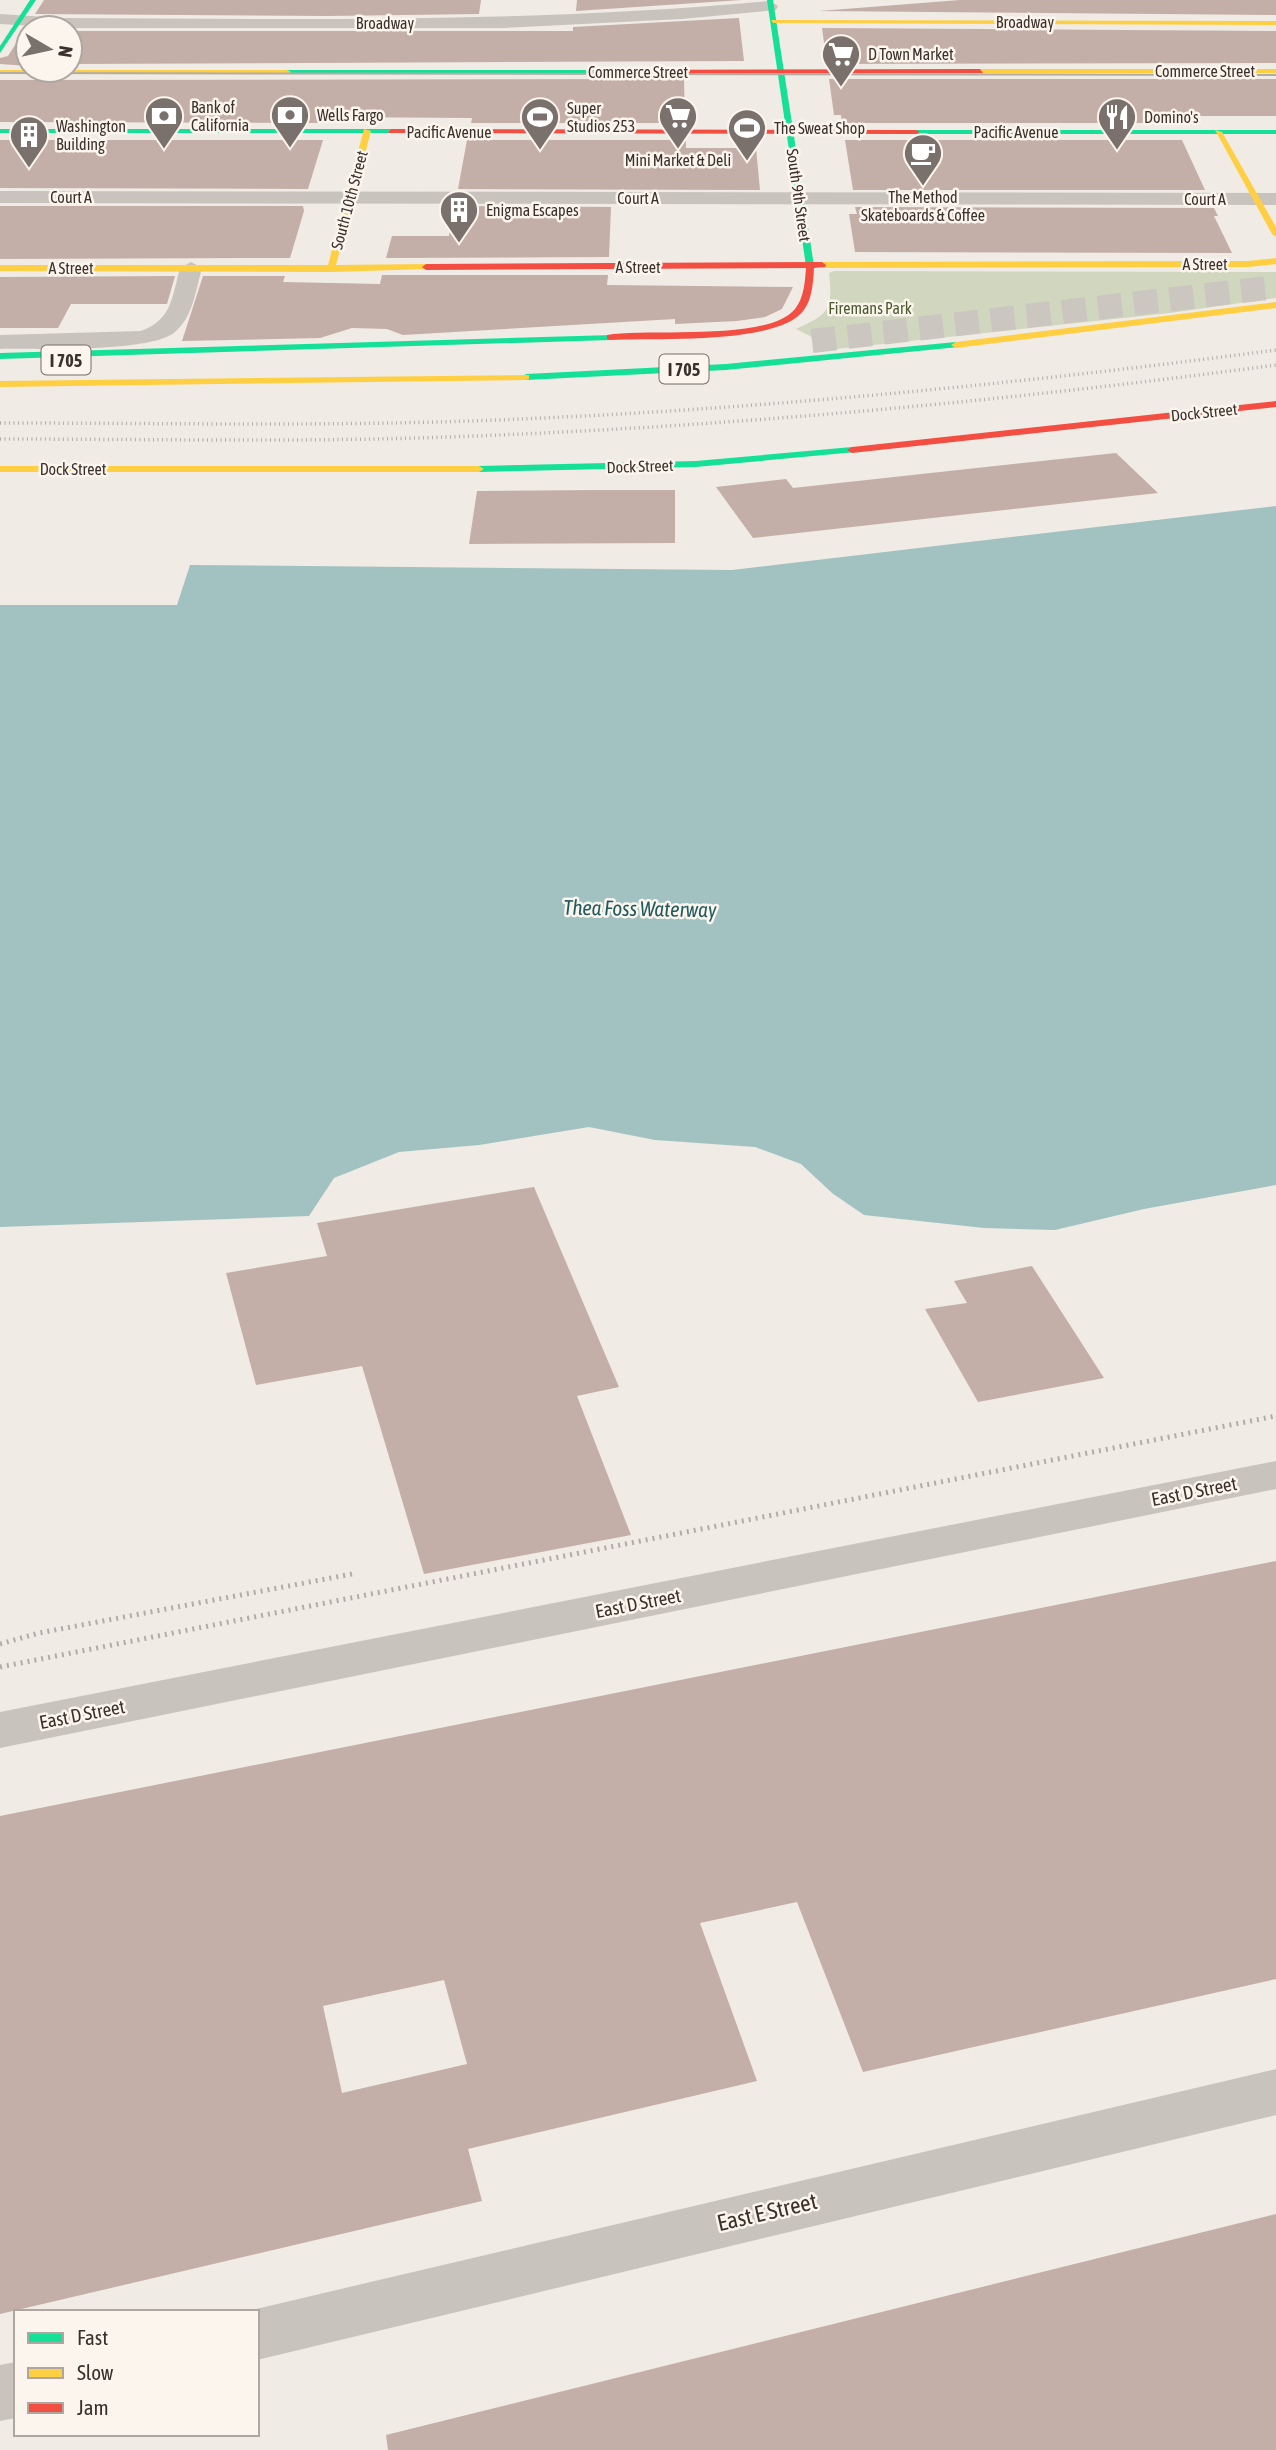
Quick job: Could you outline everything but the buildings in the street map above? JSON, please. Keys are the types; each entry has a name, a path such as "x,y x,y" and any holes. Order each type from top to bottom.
{"main road":[{"path":"771,9 796,4"},
{"name":"Broadway","path":"771,9 1276,23"},
{"name":"South 9th Street","path":"0,358 467,344 737,331 774,324 801,310 810,291 810,266 771,9"},
{"path":"0,51 14,28"},
{"name":"Commerce Street","path":"0,72 1276,71"},
{"name":"Pacific Avenue","path":"0,131 1276,132"},
{"name":"South 10th Street","path":"331,269 367,131"},
{"path":"1219,132 1266,199 1276,234"},
{"name":"A Street","path":"0,268 1248,264 1276,261"},
{"name":"I 705","path":"0,384 345,380 725,367 916,349 1276,305"},
{"name":"I 705","path":"648,353 751,347"},
{"name":"I 705","path":"0,358 394,361"},
{"name":"Dock Street","path":"0,469 556,469 682,465 813,455 1276,404"}],"street":[{"name":"Broadway","path":"84,20 545,23 771,9"},
{"name":"Court A","path":"0,197 1266,199"},
{"path":"0,342 144,338 158,333 169,327 191,268"},
{"name":"East D Street","path":"0,1730 1276,1475"},
{"name":"East E Street","path":"259,2333 1276,2092"}],"green space":[{"name":"Firemans Park","path":"1276,272 1276,298 1170,313 836,349 796,329 816,319 826,309 830,295 829,273"}],"water":[{"name":"Thea Foss Waterway","path":"1276,506 1276,1185 1144,1209 1055,1230 984,1228 864,1215 832,1193 801,1164 755,1147 655,1140 589,1127 479,1145 399,1152 334,1178 309,1216 0,1227 0,605 177,605 190,565 732,570"}],"tunnel":[{"path":"812,341 1276,287"}],"tram line":[{"path":"0,73 1276,75"}],"railway":[{"path":"0,423 391,423 616,414 899,393 1276,350"},
{"path":"0,439 366,439 633,428 955,402 1276,365"},
{"path":"0,1667 1276,1416"},
{"path":"0,1644 39,1633 352,1574"}],"traffic: fast":[{"path":"0,51 33,0"},
{"path":"770,0 810,266"},
{"path":"287,72 595,72"},
{"path":"0,131 391,131"},
{"path":"916,132 1276,132"},
{"path":"0,356 610,337"},
{"path":"526,377 726,367 956,345"},
{"path":"479,469 696,464 852,450"}],"traffic: slow":[{"path":"773,21 1276,23"},
{"path":"980,71 1276,71"},
{"path":"0,72 287,72"},
{"path":"331,269 367,131"},
{"path":"1218,132 1276,234"},
{"path":"822,265 1248,264 1276,261"},
{"path":"0,268 426,267"},
{"path":"956,345 1276,305"},
{"path":"0,384 526,377"},
{"path":"0,469 479,469"}],"traffic: jam":[{"path":"595,72 980,71"},
{"path":"391,131 916,132"},
{"path":"426,267 822,265"},
{"path":"610,337 733,332 778,323 793,316 802,306 808,287 810,266"},
{"path":"852,450 1276,404"}],"place":[{"name":"D Town Market","path":"841,88"},
{"name":"Wells Fargo","path":"290,149"},
{"name":"Bank of California","path":"164,150"},
{"name":"Mini Market & Deli","path":"678,150"},
{"name":"Super Studios 253","path":"540,151"},
{"name":"Domino's","path":"1117,151"},
{"name":"The Sweat Shop","path":"747,162"},
{"name":"Washington Building","path":"29,169"},
{"name":"The Method Skateboards & Coffee","path":"923,187"},
{"name":"Enigma Escapes","path":"459,244"}]}
